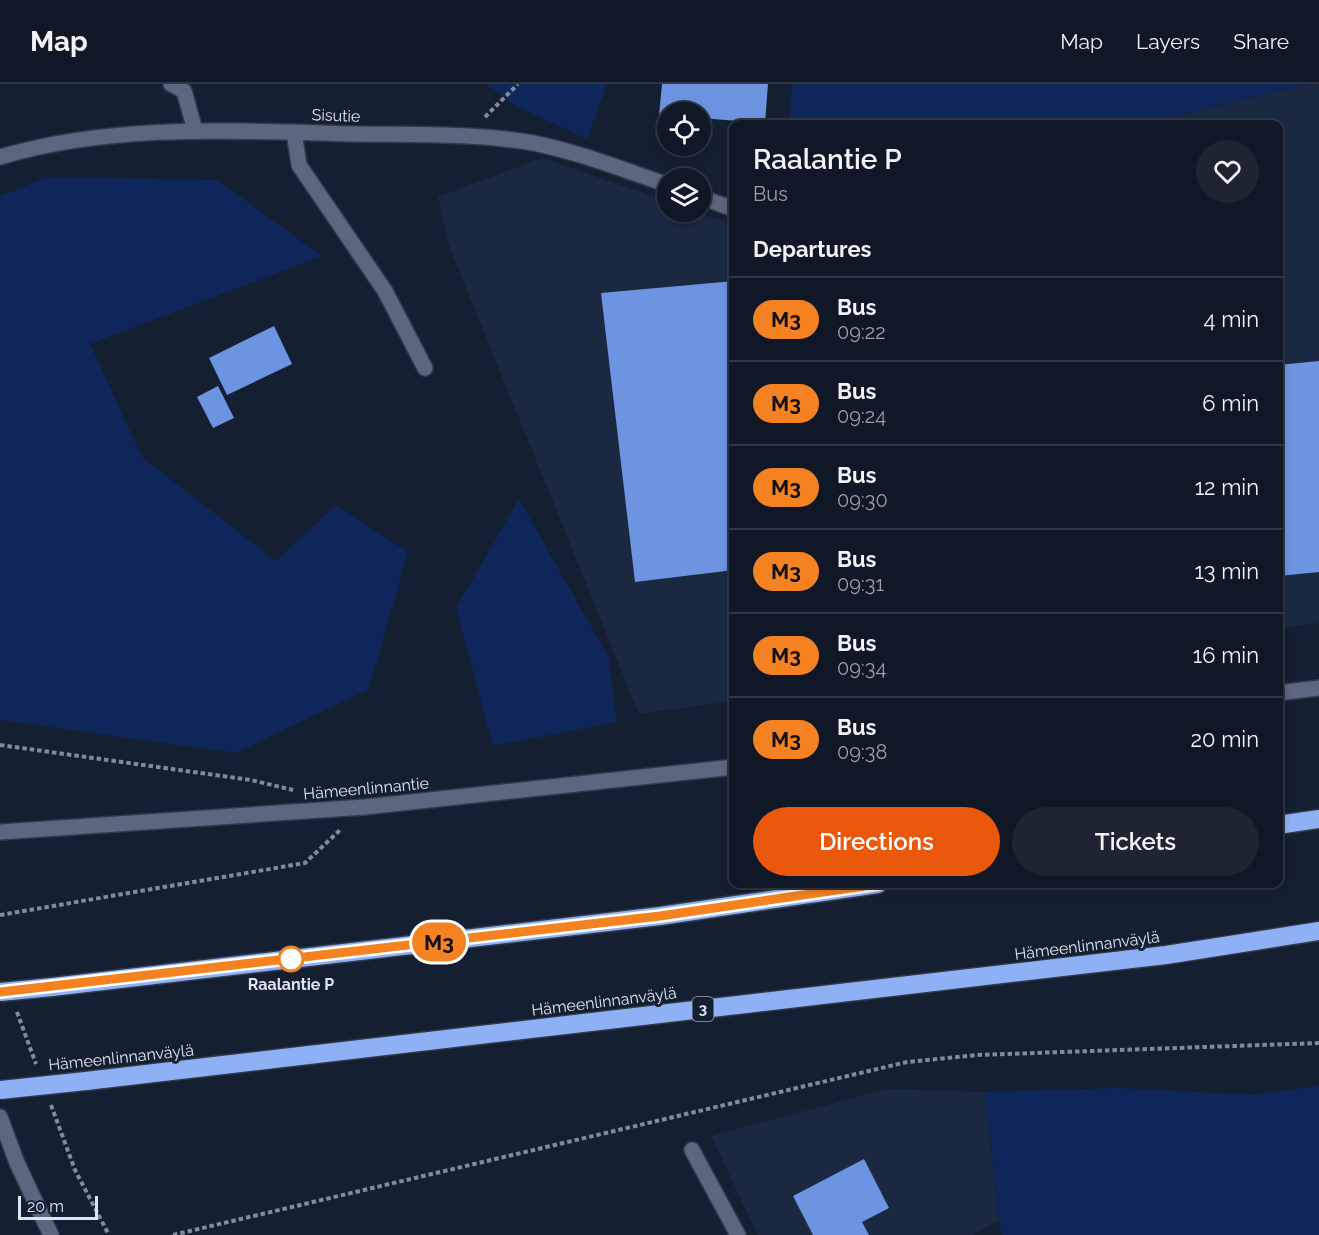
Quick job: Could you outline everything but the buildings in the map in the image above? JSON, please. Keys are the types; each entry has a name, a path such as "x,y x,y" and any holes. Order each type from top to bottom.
{"highway":[{"path":"1283,824 1319,819"},
{"path":"0,992 660,916 851,888"},
{"name":"Hämeenlinnanväylä","path":"0,1090 1166,955 1319,931"}],"street":[{"path":"171,84 184,92 195,130"},
{"name":"Sisutie","path":"0,157 31,147 127,134 195,130 466,137 533,143 592,159 657,181"},
{"path":"294,132 299,165 385,291 425,368"},
{"path":"711,201 729,207"},
{"path":"1283,692 1319,688"},
{"name":"Hämeenlinnantie","path":"0,832 365,807 729,768"},
{"path":"0,1117 17,1163 51,1235"},
{"path":"692,1149 738,1235"}],"path":[{"path":"466,137 518,84"},
{"path":"0,745 251,780 296,791"},
{"path":"0,915 305,863 365,807"},
{"path":"173,1235 907,1062 977,1055 1319,1043"}],"shaded area":[{"path":"486,84 607,84 587,139 516,106"},
{"path":"793,84 1309,84 1158,120 788,120"},
{"path":"1309,84 1319,84 1319,623 1283,628 1283,120 1158,120"},
{"path":"542,158 657,198 657,222 711,222 711,217 729,223 729,702 639,714 448,243 438,197"},
{"path":"48,177 217,180 322,256 90,344 142,457 276,561 336,505 408,552 369,689 236,753 0,720 0,196"},
{"path":"519,499 609,658 617,722 493,746 456,608"},
{"path":"1319,1086 1319,1235 1001,1235 985,1092 1119,1088 1251,1095"},
{"path":"887,1089 985,1092 999,1221 972,1235 758,1235 711,1136"}],"bus line":[{"name":"M3","path":"0,992 660,916 851,888"}],"place":[{"name":"Raalantie P","path":"291,959"}]}
